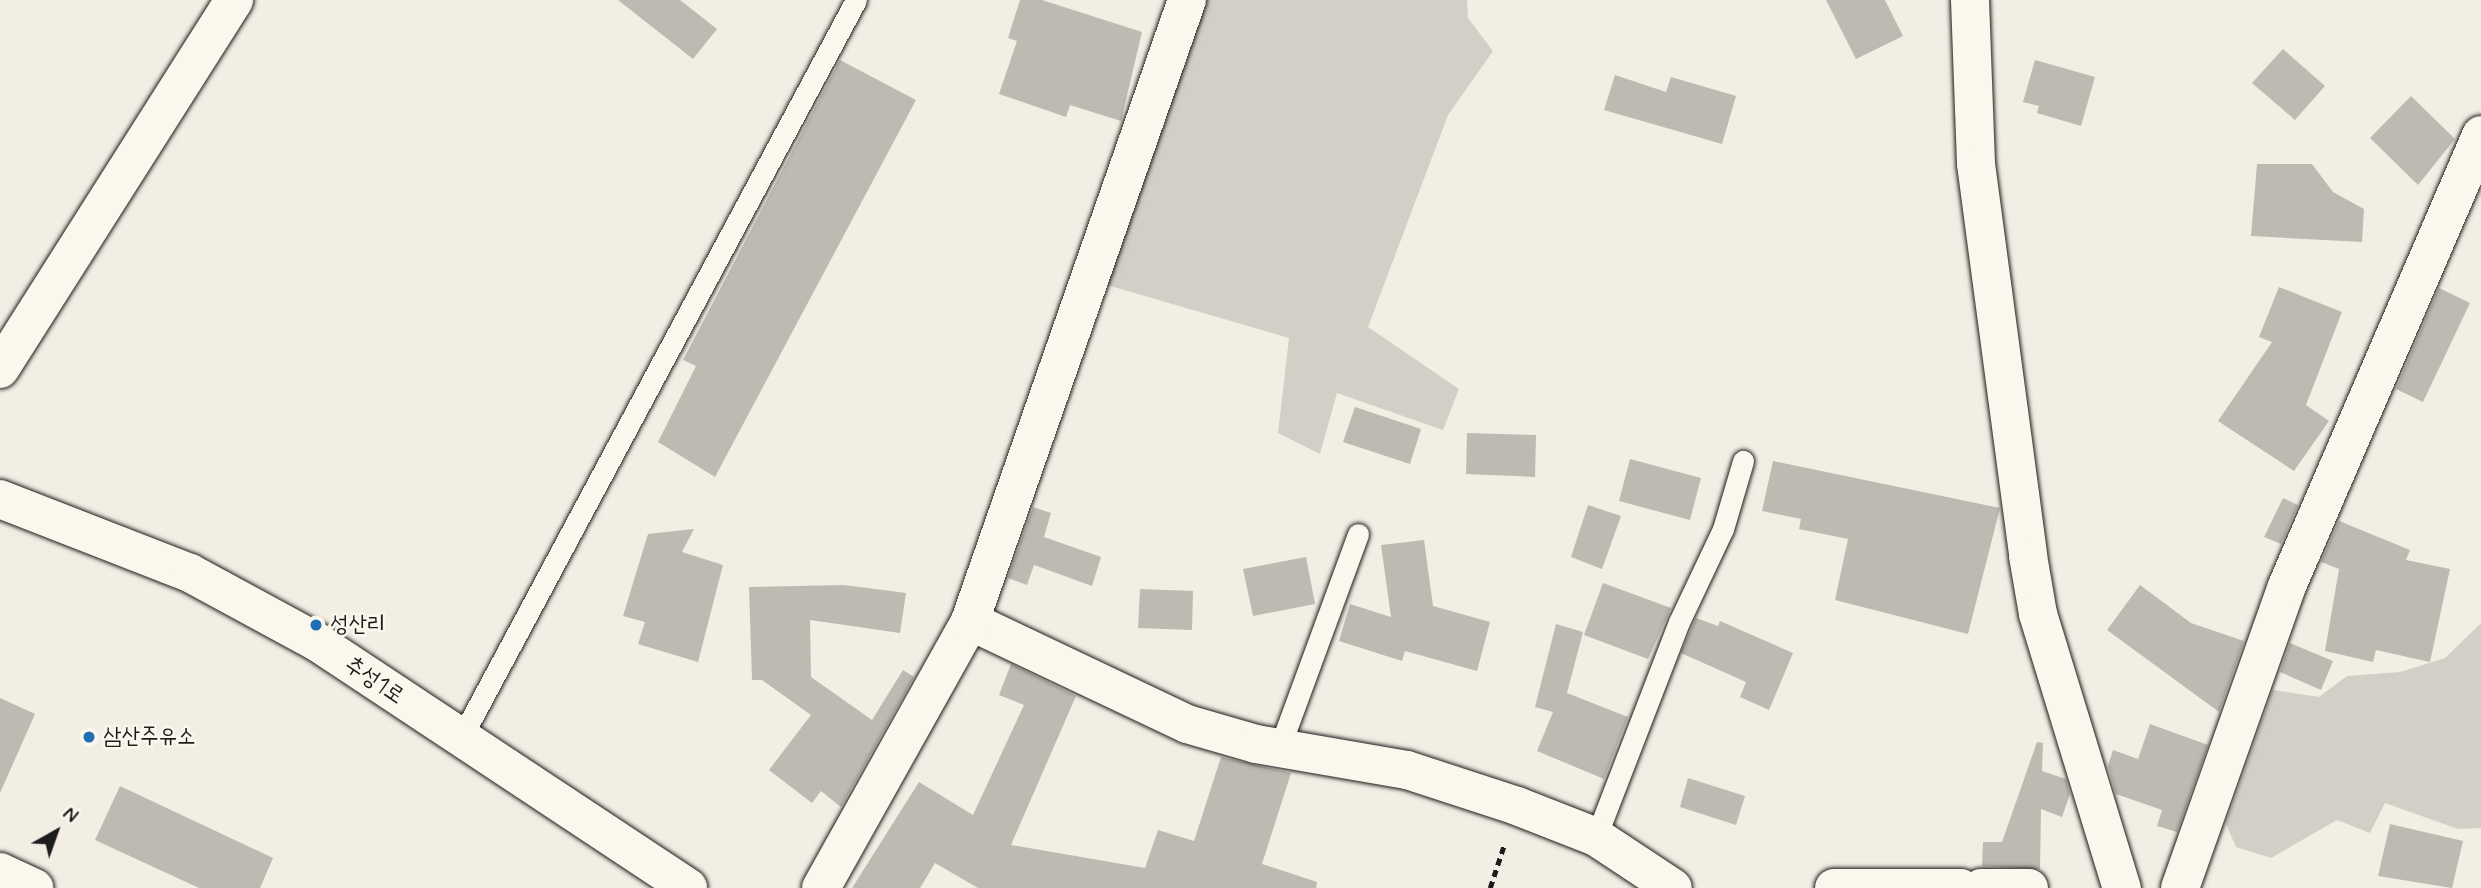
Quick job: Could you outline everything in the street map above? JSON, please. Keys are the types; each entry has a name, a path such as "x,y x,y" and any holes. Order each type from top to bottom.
{"street":[{"path":"0,369 234,0"},
{"path":"821,888 970,621 1187,0"},
{"path":"1970,0 1976,164 2028,556 2038,614 2122,888"},
{"path":"2180,888 2287,586 2481,135"},
{"name":"추성1로","path":"0,499 190,573 317,642 460,740 688,888"},
{"path":"970,621 1187,724 1279,749 1407,770 1517,806 1596,837 1673,888"},
{"path":"0,872 35,888"},
{"path":"1835,888 1961,888"},
{"path":"1982,888 2029,888"}],"lane":[{"path":"460,740 856,0"},
{"path":"1596,837 1679,622 1723,529 1743,461"},
{"path":"1279,749 1358,534"}],"path":[{"path":"1490,888 1517,806"}],"shaded area":[{"path":"1199,0 1467,0 1468,18 1493,51 1448,115 1368,327 1459,389 1443,430 1337,393 1320,454 1278,433 1289,338 1100,283"},
{"path":"2481,623 2481,828 2458,829 2385,803 2370,833 2337,820 2271,858 2236,847 2226,824 2273,690 2319,697 2347,676 2400,672 2445,658"}],"building":[{"path":"618,0 680,0 717,29 693,59"},
{"path":"1020,0 1042,0 1142,32 1121,121 1070,105 1066,117 999,94 1017,41 1008,38"},
{"path":"1826,0 1885,0 1903,36 1856,59"},
{"path":"2283,49 2325,86 2295,120 2252,83"},
{"path":"840,60 916,100 715,477 658,442 696,366 683,360"},
{"path":"2035,60 2095,77 2081,126 2037,113 2039,106 2023,102"},
{"path":"1615,75 1666,92 1671,77 1736,96 1722,144 1604,110"},
{"path":"2411,96 2455,139 2418,185 2370,138"},
{"path":"2257,164 2312,164 2333,192 2364,209 2362,242 2251,236"},
{"path":"2279,287 2342,312 2306,405 2329,421 2294,471 2218,421 2272,342 2259,337"},
{"path":"2439,288 2470,303 2423,402 2396,389"},
{"path":"1355,407 1421,429 1410,464 1343,442"},
{"path":"1467,433 1536,435 1535,477 1466,474"},
{"path":"1630,459 1701,478 1690,520 1619,501"},
{"path":"1773,461 2000,508 1968,634 1835,600 1848,539 1799,529 1801,519 1762,511"},
{"path":"2283,498 2298,505 2281,544 2264,537"},
{"path":"1588,505 1621,516 1602,569 1571,557"},
{"path":"1033,507 1051,513 1044,537 1101,557 1092,586 1034,565 1027,585 1008,578"},
{"path":"2339,521 2410,550 2406,560 2450,569 2430,662 2376,650 2373,662 2325,651 2339,569 2321,562"},
{"path":"694,529 682,552 723,565 698,662 638,644 645,622 623,616 648,534"},
{"path":"1424,540 1433,606 1490,622 1477,671 1405,651 1402,661 1339,641 1350,604 1391,617 1381,545"},
{"path":"1306,557 1315,604 1253,616 1243,569"},
{"path":"1603,583 1671,608 1648,659 1584,635"},
{"path":"844,585 906,593 900,633 810,620 811,677 872,720 903,670 914,677 841,807 821,791 812,803 769,770 811,715 762,680 752,680 749,587"},
{"path":"2140,585 2191,623 2244,641 2219,712 2107,630"},
{"path":"1140,589 1193,591 1192,630 1138,628"},
{"path":"1696,618 1718,626 1720,621 1793,653 1769,710 1740,697 1746,682 1681,653"},
{"path":"1556,624 1583,632 1567,693 1628,717 1604,779 1537,751 1553,712 1535,707"},
{"path":"2290,643 2333,661 2321,690 2280,672"},
{"path":"1011,664 1076,696 1011,845 1145,868 1158,830 1194,841 1221,757 1291,773 1262,864 1317,882 1316,888 978,888 935,863 920,888 852,888 919,782 973,815 1024,705 999,695"},
{"path":"0,698 35,714 0,793"},
{"path":"2150,724 2208,745 2177,832 2157,826 2162,810 2116,794 2108,766 2113,750 2138,759"},
{"path":"2037,742 2043,743 2042,771 2066,779 2070,794 2062,817 2041,809 2040,869 1982,866 1983,842 2002,842"},
{"path":"1688,778 1745,796 1736,825 1680,807"},
{"path":"120,786 273,858 260,888 199,888 95,840"},
{"path":"2390,824 2463,841 2452,888 2378,876"}],"place":[{"name":"성산리","path":"316,625"},
{"name":"삼산주유소","path":"89,737"}]}
